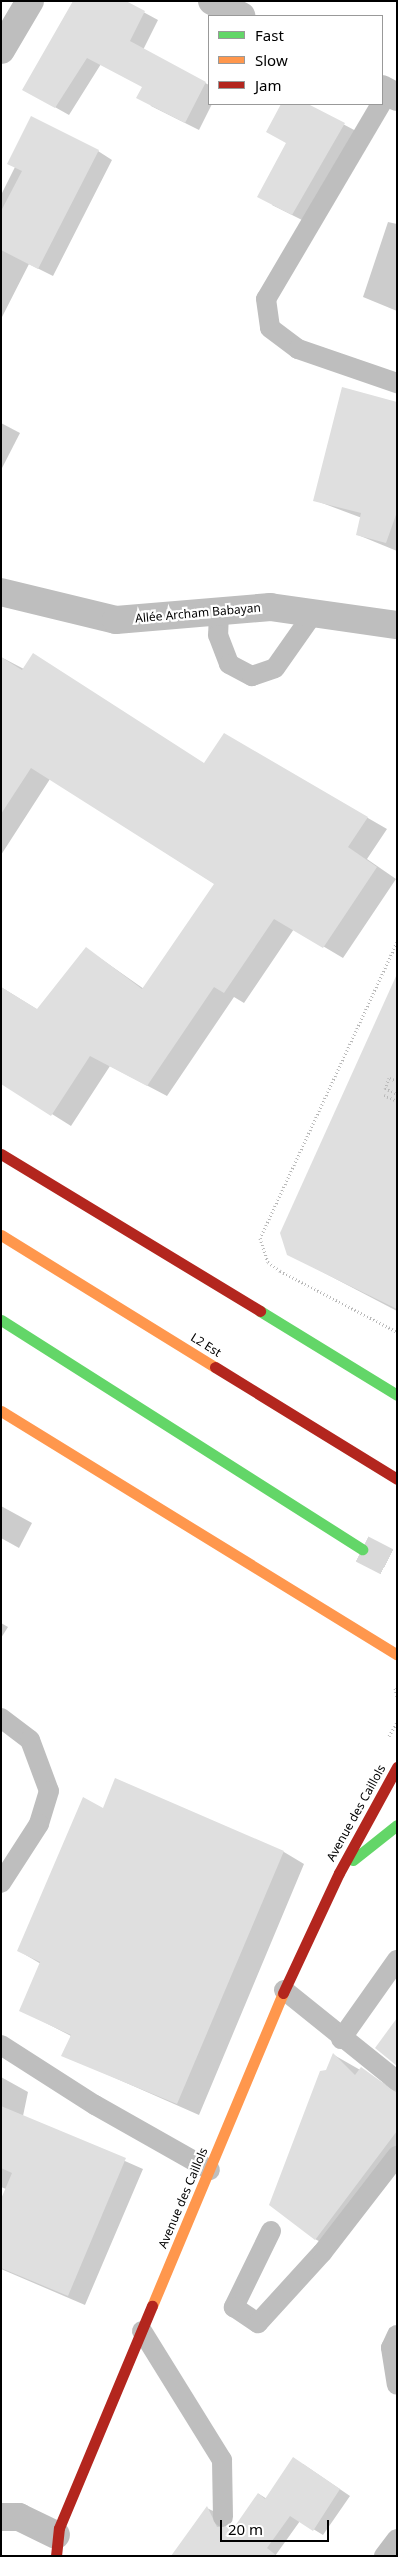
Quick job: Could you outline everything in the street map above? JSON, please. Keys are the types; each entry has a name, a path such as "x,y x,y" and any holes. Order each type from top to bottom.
{"main road":[{"path":"1,1154 397,1395"},
{"name":"L2 Est","path":"1,1235 397,1479"},
{"path":"1,1320 362,1549"},
{"path":"1,1411 397,1655"},
{"name":"Avenue des Caillols","path":"52,2547 284,1990 339,1873 397,1767"},
{"name":"Avenue des Caillols","path":"339,1873 397,1825"}],"street":[{"path":"1,50 30,1"},
{"path":"212,1 239,15"},
{"name":"Allée Archam Babayan","path":"1,592 116,620 270,607 315,611 397,625"},
{"path":"1,2517 19,2517 52,2547"}],"lane":[{"path":"381,105 266,299 270,328 298,349 397,383"},
{"path":"219,610 218,635 229,664 252,676 275,668 315,611"},
{"path":"1,1718 30,1740 49,1791 39,1824 1,1883"},
{"path":"341,2039 397,1960"},
{"path":"284,1990 341,2039 397,2081"},
{"path":"1,2045 95,2105 210,2170"},
{"path":"271,2231 234,2307 258,2323 322,2253 397,2156"},
{"path":"142,2331 222,2460 223,2518"},
{"path":"397,2335 391,2348 397,2385"},
{"path":"384,2556 397,2539"}],"path":[{"path":"397,942 260,1238 268,1262 280,1271 397,1332"},
{"path":"397,1081 389,1078 385,1088 397,1094"},
{"path":"384,1095 397,1101"}],"building":[{"path":"73,1 126,1 145,11 130,41 206,82 185,123 136,98 142,87 87,58 55,108 22,90"},
{"path":"280,105 310,105 345,123 292,215 257,197 286,143 266,132"},
{"path":"31,116 99,150 38,269 1,250 1,211 22,171 7,164"},
{"path":"342,387 397,402 397,512 386,543 356,535 361,513 313,501"},
{"path":"33,653 204,763 224,733 368,817 348,847 377,867 323,948 274,919 224,993 214,987 147,1086 90,1056 51,1116 1,1084 1,987 37,1009 86,947 142,989 214,884 31,768 1,814 1,657 22,670"},
{"path":"397,974 397,1309 287,1255 280,1233"},
{"path":"115,1778 284,1851 177,2104 61,2056 71,2035 19,2011 40,1962 17,1951 83,1797 103,1808"},
{"path":"397,2018 397,2066 375,2048"},
{"path":"333,2053 355,2075 361,2067 397,2093 397,2131 315,2240 269,2205 320,2071 326,2070"},
{"path":"1,2106 126,2158 68,2296 1,2268 1,2199 12,2173 1,2168"},
{"path":"293,2457 340,2489 313,2531 290,2516 267,2548 277,2556 171,2556 207,2506 217,2527 235,2526 258,2493 265,2499"}],"tunnel":[{"path":"362,1549 397,1567"}],"traffic: fast":[{"path":"260,1311 397,1395"},
{"path":"1,1320 362,1549"},
{"path":"353,1860 397,1825"}],"traffic: slow":[{"path":"1,1235 215,1367"},
{"path":"1,1411 397,1655"},
{"path":"152,2306 283,1993"}],"traffic: jam":[{"path":"1,1154 260,1311"},
{"path":"215,1367 397,1479"},
{"path":"283,1993 339,1873 397,1767"},
{"path":"56,2556 59,2528 152,2306"}]}
